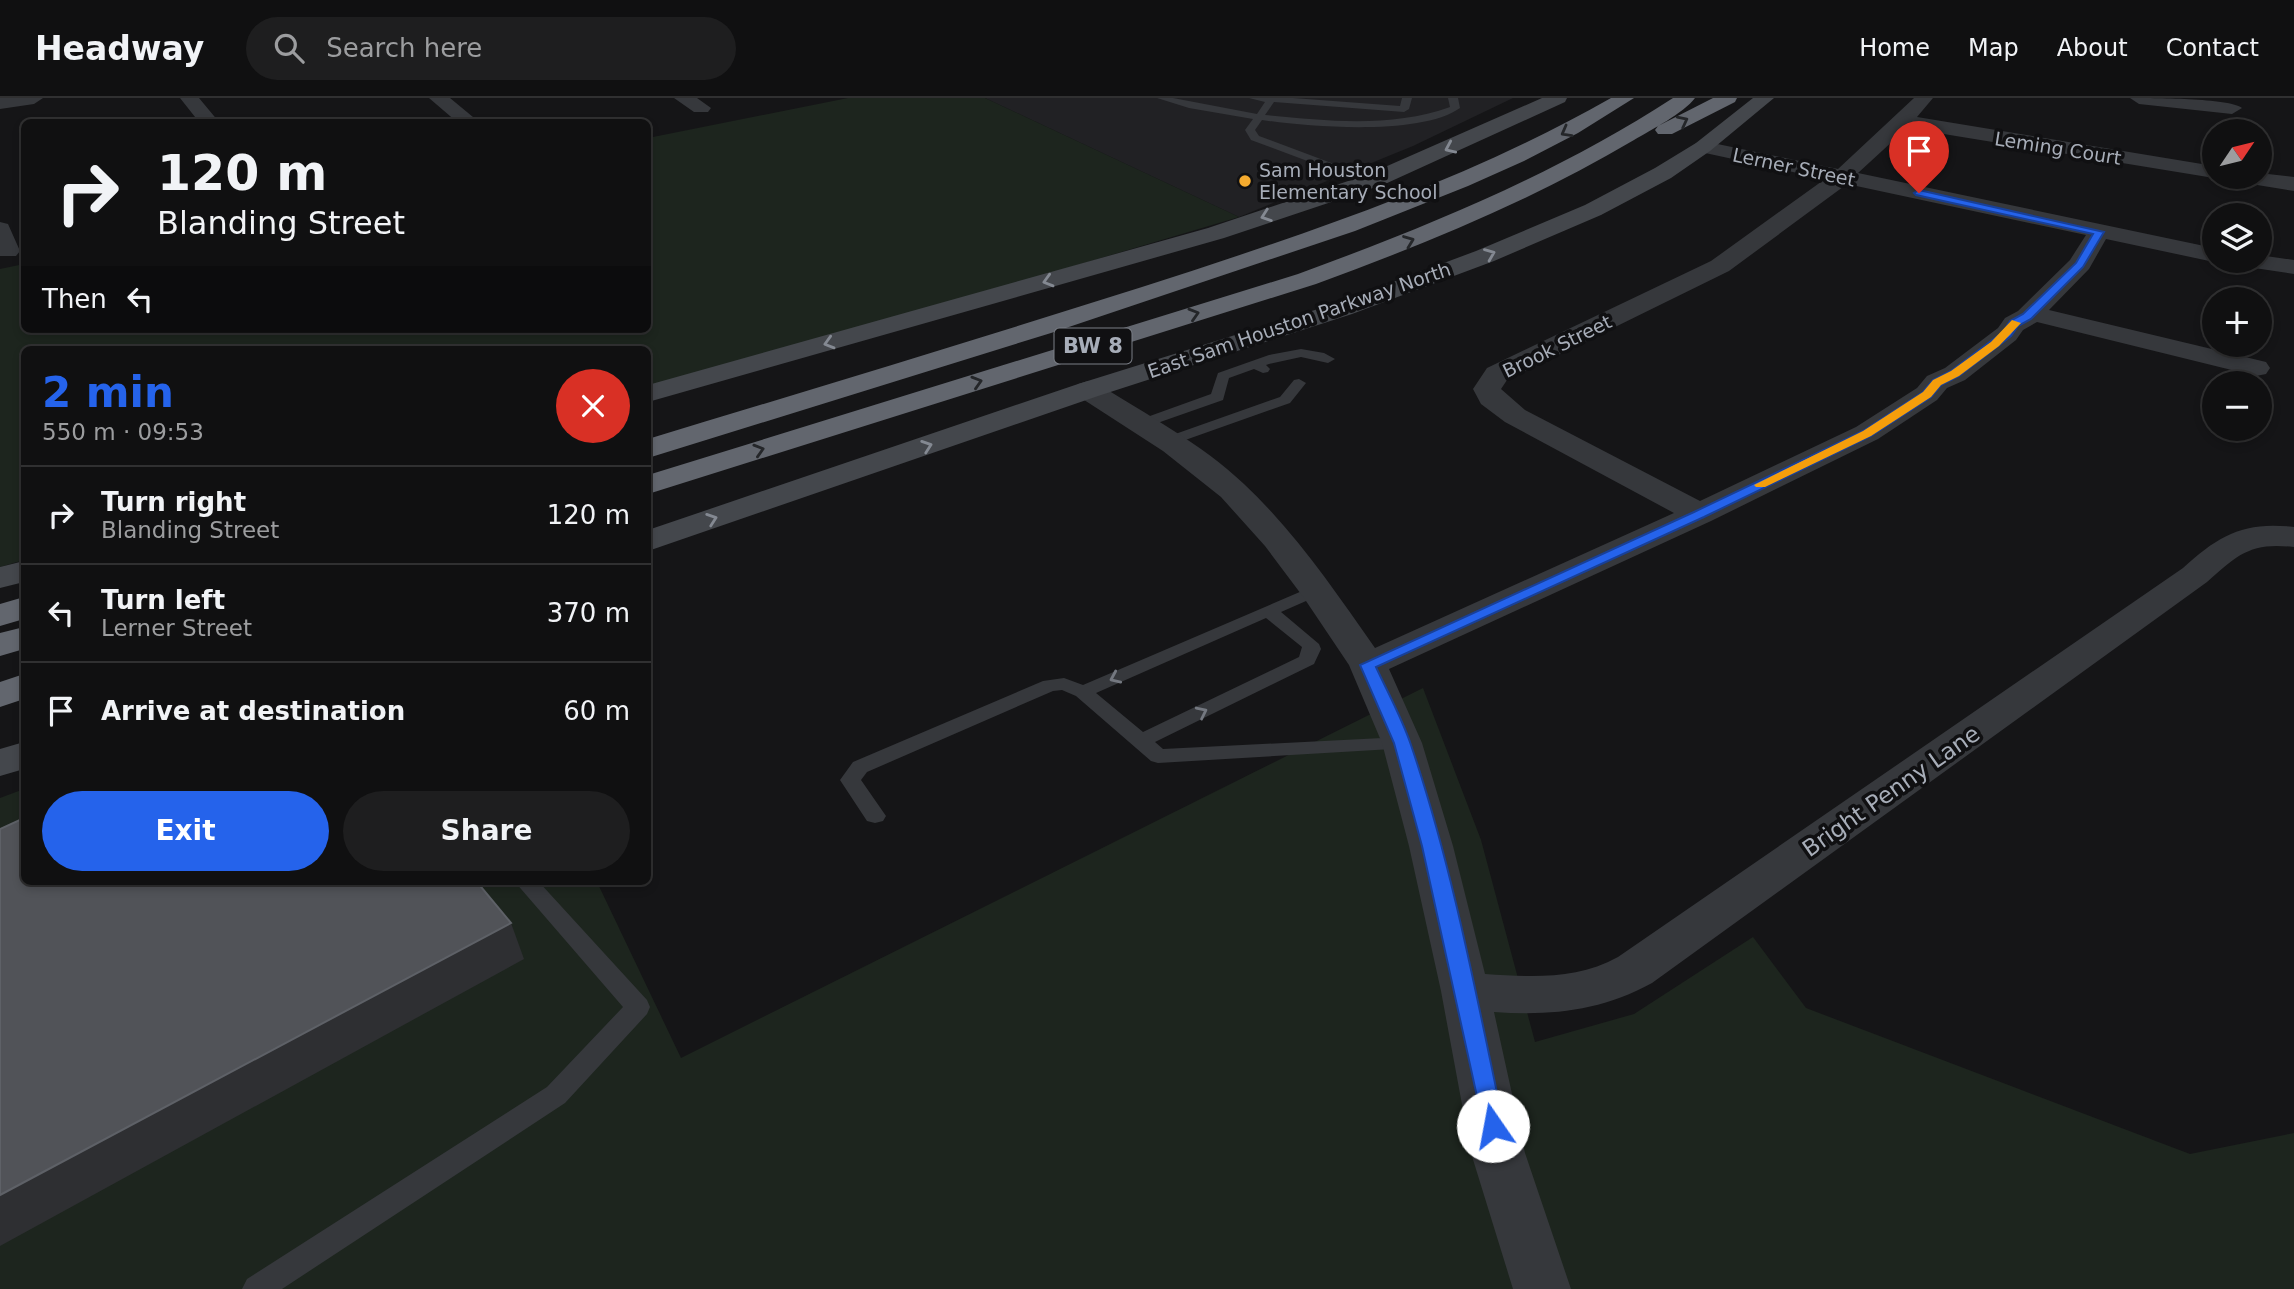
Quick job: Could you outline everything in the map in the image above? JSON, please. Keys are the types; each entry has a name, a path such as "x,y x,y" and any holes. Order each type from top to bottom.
{"highway":[{"name":"BW 8","path":"651,448 1000,341 1286,248 1407,205 1537,148 1625,98"},
{"name":"East Sam Houston Parkway North","path":"651,484 1307,279 1450,225 1531,189 1638,132 1686,98"},
{"path":"1531,189 1623,149 1728,98"},
{"path":"651,432 1286,248"},
{"path":"0,615 21,609"},
{"path":"0,646 21,639"},
{"path":"0,687 21,681"},
{"path":"0,695 21,687"}],"main road":[{"path":"651,393 1216,233 1377,179 1473,138 1556,98"},
{"name":"East Sam Houston Parkway North","path":"651,540 1088,390 1204,354 1256,357 1343,309 1485,257 1594,210 1663,173 1703,147 1765,98"},
{"path":"0,578 21,572"},
{"path":"0,764 21,756"}],"street":[{"path":"0,103 34,98"},
{"path":"189,98 206,119"},
{"path":"438,98 465,119"},
{"path":"683,98 701,108"},
{"path":"1842,177 1924,98"},
{"path":"2139,98 2232,108"},
{"name":"Leming Court","path":"1903,121 2202,170"},
{"name":"Lerner Street","path":"1703,147 2202,253"},
{"name":"Brook Street","path":"1699,514 1515,416 1491,398 1487,389 1497,374 1720,266 1842,177"},
{"path":"2272,181 2294,184"},
{"path":"1368,665 1699,514 1867,433 1927,394 1937,382 1955,373 2007,334 2014,324 2031,313 2080,264 2099,232"},
{"path":"2272,264 2294,267"},
{"path":"2031,313 2256,368"},
{"path":"1088,390 1155,432 1232,490 1317,590 1368,665 1402,743 1431,846 1465,991 1498,1153 1542,1289"},
{"name":"Bright Penny Lane","path":"1465,991 1538,995 1583,991 1611,982 1630,972 1703,925 2184,583 2226,545 2251,534 2294,537"}],"lane":[{"path":"1162,98 1204,110 1261,117 1356,122 1417,120 1442,116 1455,107 1453,98"},
{"path":"1254,98 1404,109 1407,98"},
{"path":"1272,99 1250,130 1255,138 1330,166 1377,179"},
{"path":"1155,432 1218,397 1223,376 1235,372 1256,357 1318,353 1328,359"},
{"path":"1204,354 1235,372"},
{"path":"1256,357 1279,355 1302,367"},
{"path":"1155,432 1245,414 1285,400 1298,383"},
{"path":"1269,390 1285,400"},
{"path":"1218,397 1245,414"},
{"path":"1083,692 1317,590"},
{"path":"1141,741 1307,660 1312,649 1310,645 1268,611"},
{"path":"874,816 850,780 860,767 1050,685 1064,684 1083,692 1158,756 1402,743"},
{"path":"257,1289 556,1095 638,1007 530,885"}],"shaded area":[{"path":"848,98 985,98 1239,217 822,341 651,388 651,346 21,346 21,561 0,567 0,269 21,265 21,333 651,333 651,137"},
{"name":"Sam Houston Elementary School","path":"985,98 1513,98 1413,146 1239,217"},
{"path":"1423,688 1481,840 1535,1042 1634,1014 1753,937 1806,1008 2190,1154 2294,1133 2294,1289 0,1289 0,798 21,790 21,885 598,885 681,1058"}],"building":[{"path":"21,819 21,885 479,885 511,923 0,1195 0,829"}],"slow traffic":[{"path":"1760,485 1867,433 1927,394 1937,382 1955,373 1995,344 2015,323"}],"place":[{"name":"Sam Houston Elementary School","path":"1245,181"}],"route":[{"path":"1493,1126 1431,846 1402,743 1368,665 1699,514 1867,433 1927,394 1937,382 1955,373 1995,344 2014,324 2027,317 2080,264 2099,232 1919,193"}]}
